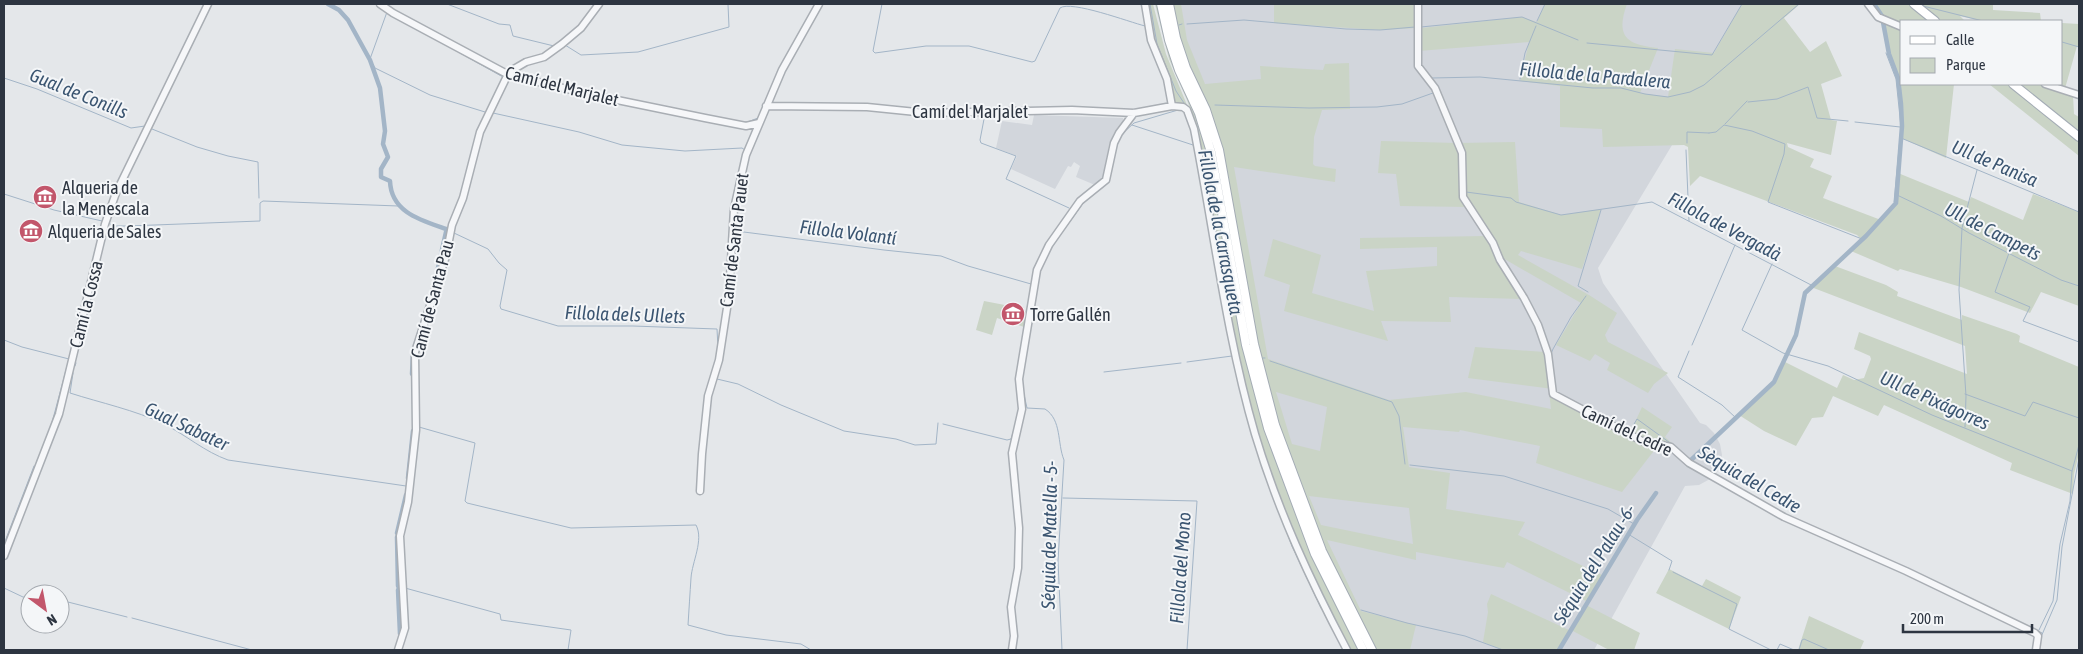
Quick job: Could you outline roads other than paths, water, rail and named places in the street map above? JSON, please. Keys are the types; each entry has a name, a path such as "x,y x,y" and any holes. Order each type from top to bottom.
{"main road":[{"path":"1162,4 1169,40 1179,70 1199,114 1211,152 1246,346 1268,428 1315,554 1363,650"},
{"path":"1168,4 1178,46 1206,110 1219,150 1254,344 1275,425 1322,551 1372,650"},
{"path":"1914,4 1935,20"},
{"path":"2014,85 2079,137"}],"street":[{"name":"Camí la Cossa","path":"4,556 59,414 105,224 116,193 208,4"},
{"name":"Camí del Marjalet","path":"380,4 393,13 507,74 572,90 746,126 759,123"},
{"path":"507,74 512,69 544,56 562,44 581,28 599,4"},
{"name":"Camí de Santa Pauet","path":"700,491 708,396 719,360 729,295 734,209 746,155 782,70 819,4"},
{"path":"1144,4 1151,40 1168,85 1172,106 1183,107 1187,110 1194,129 1230,332 1259,445 1294,545 1331,622 1347,650"},
{"name":"Camí del Cedre","path":"1418,4 1418,66 1434,88 1462,153 1463,197 1493,243 1500,260 1524,298 1538,325 1548,354 1553,394 1642,440 1671,447 1689,463 1784,518 1906,571 2035,633 2038,636 2036,650"},
{"path":"1868,4 1878,17 1900,26"},
{"name":"Camí de Santa Pau","path":"398,650 405,628 400,536 408,502 416,430 416,352 446,256 452,225 462,198 480,132 507,74"},
{"path":"2049,85 2079,95"},
{"name":"Camí del Marjalet","path":"766,106 867,107 926,112 1072,110 1134,113 1172,106"},
{"path":"1012,650 1014,636 1011,607 1018,568 1019,528 1012,453 1022,409 1019,379 1037,270 1049,245 1080,202 1106,180 1114,143 1134,113"}],"waterway":[{"path":"328,4 339,10 348,20 370,60 380,88 385,131 383,144 388,157 381,169 381,177 390,181 392,192 401,207 417,218 446,229"},
{"path":"447,4 499,24 510,25 513,36 554,46"},
{"path":"565,45 581,55 638,52 729,27 728,4"},
{"path":"882,4 873,51 875,53 926,46 969,46 1032,62 1035,61 1060,8 1066,6 1101,12 1145,26"},
{"name":"Séquia de Matella - 5-","path":"1150,4 1157,44 1176,91 1184,103"},
{"path":"1537,21 1545,4"},
{"path":"1587,43 1712,55 1742,4"},
{"name":"Fillola de la Pardalera","path":"1432,78 1480,77 1593,88 1621,88 1668,97 1690,92 1704,85 1799,4"},
{"name":"Fillola de la Pardalera","path":"1863,4 1867,7"},
{"name":"Séquia del Palau -6-","path":"1874,4 1882,16"},
{"path":"1923,6 1979,20"},
{"name":"Fillola Volantí","path":"387,12 370,59 375,68 430,95 485,112"},
{"path":"1421,27 1522,17 1578,40"},
{"path":"1187,24 1244,20 1346,29 1380,30 1415,27"},
{"name":"Séquia del Palau -6-","path":"1690,461 1774,382 1796,335 1805,293 1866,236 1896,203 1902,126 1901,104 1898,78 1889,54 1883,22"},
{"path":"1520,79 1525,53 1536,26"},
{"path":"2063,42 2079,47"},
{"path":"460,53 503,77"},
{"name":"Séquia del Palau -6-","path":"1886,53 1896,79 1901,127 1894,202 1896,203"},
{"name":"Gual de Conills","path":"4,78 37,89 131,128 145,126"},
{"path":"507,79 557,90"},
{"path":"1748,102 1777,99 1808,87 1817,118 1848,121"},
{"path":"1215,105 1309,108 1377,107 1402,104 1433,93"},
{"path":"1725,124 1747,101"},
{"name":"Séquia de Matella - 5-","path":"1122,134 1134,123 1178,110"},
{"name":"Fillola Volantí","path":"493,113 579,132 622,145 685,151 742,148 745,150"},
{"path":"985,114 981,143 1016,156 1006,179 1069,208"},
{"path":"745,123 758,118"},
{"path":"1855,122 1900,127"},
{"name":"Fillola de la Carrasqueta","path":"1132,125 1193,145"},
{"path":"1709,133 1716,132 1724,125 1752,131 1785,144 1784,154 1768,202 1862,239"},
{"name":"Gual de Conills","path":"152,129 197,147 258,162 259,198"},
{"path":"1687,143 1687,132 1709,133"},
{"name":"Ull de Panisa","path":"1901,138 2079,212"},
{"path":"1686,150 1689,221"},
{"name":"Fillola de Vergadà","path":"1465,153 1465,167"},
{"path":"1965,427 1966,396 1959,290 1962,228 1977,170"},
{"name":"Séquia de Matella - 5-","path":"1089,198 1107,183"},
{"name":"Fillola de Vergadà","path":"1466,192 1511,198 1516,202 1561,215 1652,202 1813,286"},
{"path":"4,194 54,210 102,221"},
{"name":"Ull de Campets","path":"1897,195 1941,216 1969,233 2061,280 2079,286"},
{"path":"108,223 115,226 128,226 260,221 260,203 263,201 398,206"},
{"name":"Séquia de Matella - 5-","path":"1061,234 1084,202"},
{"name":"Sèquia del Cedre","path":"1588,292 1578,286 1601,210"},
{"name":"Fillola Volantí","path":"736,231 941,256 968,266 1031,284"},
{"path":"436,277 446,232"},
{"name":"Fillola dels Ullets","path":"454,233 488,249 507,270 501,309 558,326 717,329 718,348"},
{"name":"Séquia de Matella - 5-","path":"1050,250 1058,238"},
{"path":"1692,345 1735,245"},
{"path":"2009,253 1995,292 2030,307 2023,321 2079,342"},
{"name":"Ull de Pixágorres","path":"1772,264 1742,330 1783,353 1828,366 1932,415 2072,471"},
{"name":"Sèquia del Cedre","path":"1554,381 1551,354 1571,317 1586,296"},
{"name":"Fillola de la Carrasqueta","path":"1227,328 1230,346"},
{"name":"Gual Sabater","path":"4,340 22,347 69,359 50,430"},
{"path":"1689,351 1678,377 1722,405 1736,418"},
{"path":"412,374 413,353"},
{"path":"1187,362 1232,356"},
{"path":"1270,361 1392,402 1399,416 1405,464"},
{"path":"1104,372 1181,363"},
{"name":"Gual Sabater","path":"73,373 70,393 153,419 172,428 211,453 228,460 406,486"},
{"name":"Fillola dels Ullets","path":"717,379 738,384 781,405 844,431 896,439 915,445 936,444 938,423"},
{"name":"Séquia de Matella - 5-","path":"1023,390 1027,408 1045,409 1054,419 1064,460 1058,561 1062,650"},
{"path":"1965,394 2025,416 2033,402 2079,418"},
{"name":"Sèquia del Cedre","path":"1630,431 1637,419 1673,445"},
{"name":"Fillola dels Ullets","path":"943,424 1007,440 1011,439 1015,426"},
{"path":"419,427 475,443 465,501 467,503 571,528 696,525 699,537 691,578 688,625 726,635 801,644 811,650"},
{"path":"408,478 413,431"},
{"path":"2039,630 2053,601 2060,544 2070,501 2072,471 2079,445"},
{"name":"Sèquia del Cedre","path":"1678,449 1690,460"},
{"path":"37,461 41,452"},
{"path":"2041,637 2057,600 2062,547 2079,458"},
{"path":"1410,465 1504,476 1608,509 1634,524"},
{"path":"4,544 34,466"},
{"name":"Sèquia del Cedre","path":"1706,469 1757,498"},
{"name":"Fillola de la Carrasqueta","path":"1266,478 1270,488"},
{"name":"Séquia del Palau -6-","path":"1559,650 1637,520 1656,493"},
{"path":"397,533 406,495"},
{"name":"Fillola del Mono","path":"1063,498 1197,501 1187,650"},
{"name":"Fillola de la Carrasqueta","path":"1277,506 1292,546 1321,608"},
{"path":"1628,534 1672,561 1669,570"},
{"path":"397,537 398,586"},
{"path":"1673,572 1737,604 1729,629 1771,650"},
{"path":"4,588 20,596"},
{"path":"405,588 500,614 501,620 571,630 568,650"},
{"path":"398,590 400,634"},
{"path":"70,603 127,617"},
{"name":"Fillola de la Carrasqueta","path":"1361,610 1465,636 1503,650"},
{"path":"1325,615 1344,650"},
{"path":"132,618 252,650"},
{"name":"Sèquia del Cedre","path":"2034,629 2042,633"},
{"path":"1799,650 1804,639 1829,650"},
{"path":"1777,650 1780,644 1794,650"}],"place":[{"name":"Alqueria de la Menescala","path":"45,197"},
{"name":"Alqueria de Sales","path":"31,231"},
{"name":"Torre Gallén","path":"1013,314"}]}
